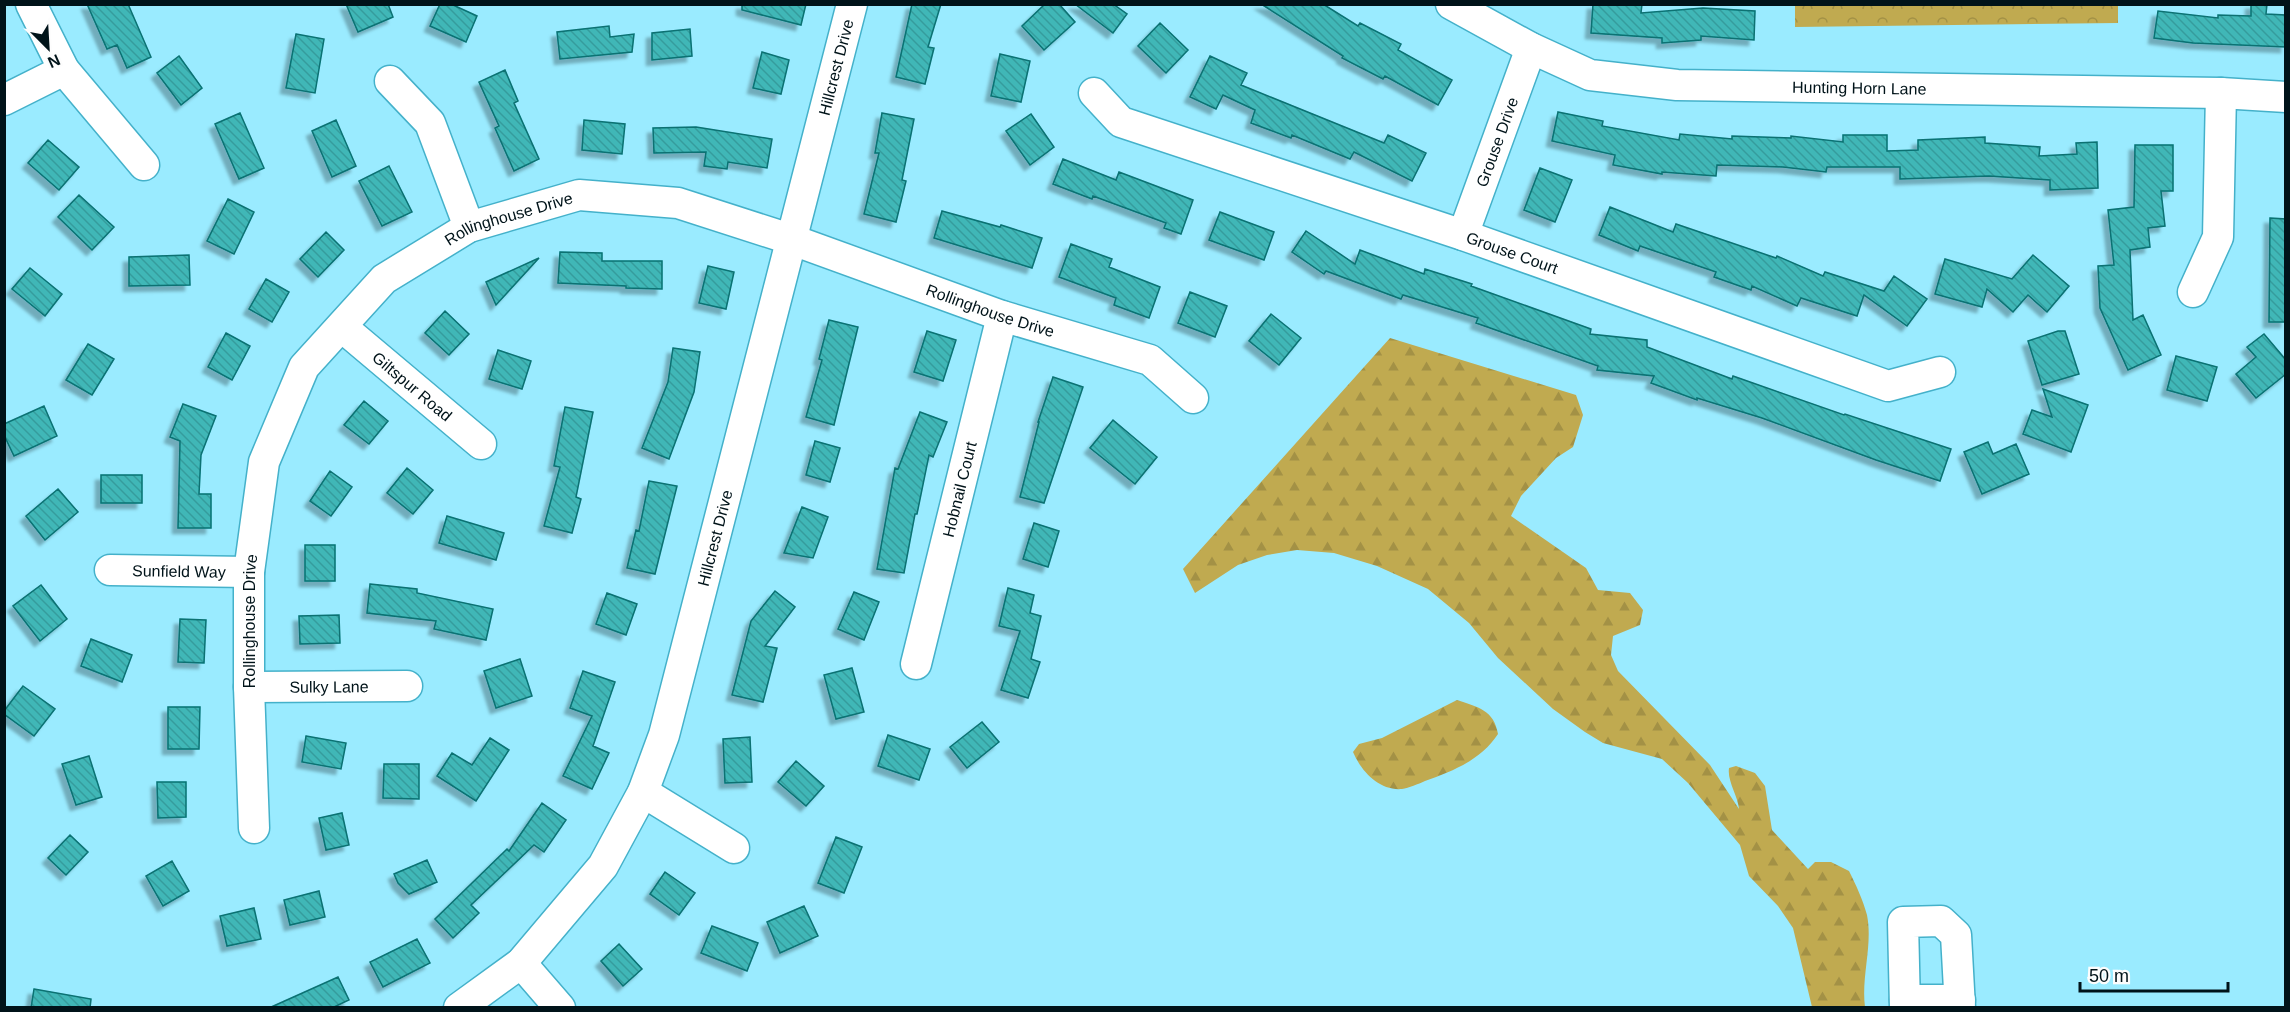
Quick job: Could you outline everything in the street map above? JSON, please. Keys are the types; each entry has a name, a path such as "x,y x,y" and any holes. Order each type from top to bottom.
{"street":[{"path":"31,4 64,70 144,165"},
{"name":"Hillcrest Drive","path":"459,1008 521,963 603,866 643,792 664,735 852,4"},
{"name":"Hunting Horn Lane","path":"1451,4 1531,48 1590,75 1677,85 2221,93 2286,97"},
{"name":"Grouse Drive","path":"1463,235 1531,48"},
{"path":"4,100 64,70"},
{"path":"390,81 430,123 469,227"},
{"name":"Grouse Court","path":"1094,93 1121,122 1463,235 1888,386 1940,372"},
{"path":"2193,292 2218,237 2221,93"},
{"name":"Rollinghouse Drive","path":"254,828 249,687 249,572 264,462 304,367 384,279 469,227 579,195 678,203 790,239 1002,316 1150,360 1193,398"},
{"name":"Hobnail Court","path":"916,664 1002,316"},
{"name":"Giltspur Road","path":"342,327 482,444"},
{"name":"Sunfield Way","path":"110,570 249,572"},
{"name":"Sulky Lane","path":"249,687 407,686"},
{"path":"643,792 734,848"},
{"path":"1941,921 1956,935 1960,1004 1905,1004 1903,922 1941,921"},
{"path":"521,963 561,1008"}],"green space":[{"path":"1795,5 2118,5 2118,23 1795,27"},
{"path":"1390,338 1576,395 1583,415 1573,447 1556,458 1521,496 1511,516 1586,568 1598,590 1630,593 1643,610 1640,625 1613,636 1611,655 1618,671 1710,765 1739,809 1729,773 1729,768 1736,766 1755,773 1765,786 1772,830 1808,869 1815,862 1831,862 1849,871 1867,915 1865,1007 1812,1007 1793,928 1778,906 1749,876 1740,845 1688,783 1662,759 1603,743 1553,709 1498,658 1469,623 1428,589 1377,566 1334,553 1297,550 1267,555 1238,565 1195,593 1183,569"},
{"path":"1457,700 1484,711 1496,726 1498,734 1475,758 1446,773 1402,789 1386,787 1366,773 1353,752 1359,744 1382,738"}],"building":[{"path":"87,4 128,4 151,57 127,68 117,45 107,49"},
{"path":"346,4 388,4 393,17 358,32"},
{"path":"440,4 451,4 477,16 466,42 430,26"},
{"path":"742,4 806,4 801,25 742,10"},
{"path":"912,4 941,4 928,47 934,48 925,84 896,77"},
{"path":"1045,4 1059,4 1075,22 1044,50 1022,26"},
{"path":"1075,4 1113,4 1127,14 1113,33"},
{"path":"1261,4 1323,4 1358,26 1360,23 1401,44 1398,50 1452,80 1438,105 1385,76 1383,79 1342,58 1343,56"},
{"path":"1593,4 1642,4 1641,13 1703,8 1755,11 1754,40 1701,36 1701,40 1662,43 1662,38 1591,33"},
{"path":"2251,4 2267,4 2266,14 2286,15 2286,47 2193,43 2154,38 2158,11 2218,18 2218,15 2251,16"},
{"path":"1160,23 1188,50 1166,73 1138,46"},
{"path":"609,26 610,37 634,34 632,52 560,59 557,32"},
{"path":"690,29 692,56 652,60 652,33"},
{"path":"296,34 324,39 315,93 286,88"},
{"path":"762,52 789,60 781,94 753,88"},
{"path":"1000,54 1030,61 1021,102 991,96"},
{"path":"179,56 202,88 181,105 157,73"},
{"path":"1210,56 1247,73 1241,85 1384,143 1388,135 1426,153 1412,181 1354,152 1350,159 1292,135 1291,138 1251,123 1255,110 1223,95 1216,109 1190,97"},
{"path":"505,70 518,101 514,103 539,159 514,171 495,128 499,126 479,82"},
{"path":"1558,112 1603,121 1602,126 1679,140 1680,134 1732,139 1732,136 1791,138 1791,136 1843,142 1843,135 1887,135 1887,151 1918,150 1918,140 1985,137 1985,143 2040,147 2039,156 2077,154 2076,143 2097,142 2098,188 2050,190 2050,180 1989,176 1900,179 1900,167 1827,167 1826,172 1783,167 1717,165 1716,176 1662,172 1662,174 1613,165 1615,155 1552,141"},
{"path":"240,113 264,168 239,179 215,124"},
{"path":"882,113 914,119 902,180 906,181 896,222 864,214 879,153 875,153"},
{"path":"1031,114 1054,147 1030,165 1006,131"},
{"path":"336,120 356,166 332,177 312,131"},
{"path":"584,120 625,124 622,154 582,150"},
{"path":"696,127 772,139 767,168 728,162 727,169 704,166 706,152 654,153 653,128"},
{"path":"48,140 79,167 59,190 28,163"},
{"path":"2135,145 2173,145 2173,191 2161,191 2165,226 2148,228 2150,247 2130,250 2133,320 2143,315 2161,355 2128,370 2100,308 2098,266 2114,265 2108,210 2134,207"},
{"path":"1063,159 1116,180 1119,172 1193,200 1181,234 1164,228 1166,223 1053,184"},
{"path":"389,166 412,212 382,226 359,181"},
{"path":"1540,168 1572,180 1555,222 1524,210"},
{"path":"79,195 114,227 92,250 58,217"},
{"path":"228,199 254,212 234,254 207,241"},
{"path":"1610,207 1673,232 1676,224 1776,258 1777,256 1823,276 1825,272 1884,291 1894,276 1927,299 1907,326 1864,295 1857,316 1801,298 1797,306 1752,286 1751,290 1714,277 1716,272 1640,246 1638,251 1599,235"},
{"path":"942,211 1000,227 1001,225 1042,238 1032,268 934,238"},
{"path":"1220,212 1274,232 1264,260 1209,240"},
{"path":"2270,218 2286,219 2286,322 2269,322"},
{"path":"1306,231 1355,264 1360,250 1424,274 1425,269 1472,284 1471,286 1591,329 1590,334 1647,340 1647,347 1732,379 1733,376 1951,449 1940,481 1762,418 1697,398 1697,400 1651,383 1654,376 1597,370 1598,366 1476,323 1478,318 1403,295 1401,299 1326,271 1324,274 1292,252"},
{"path":"326,232 344,250 318,277 300,259"},
{"path":"1071,244 1112,259 1109,267 1160,287 1149,318 1114,305 1116,298 1059,277"},
{"path":"560,252 602,253 602,261 662,261 662,289 558,283"},
{"path":"189,255 190,285 129,286 129,257"},
{"path":"2033,255 2069,286 2047,312 2028,295 2013,312 1987,289 1982,307 1935,294 1945,259 2012,279"},
{"path":"539,258 496,305 486,282"},
{"path":"708,266 734,272 726,309 699,303"},
{"path":"30,268 62,294 45,316 12,289"},
{"path":"266,279 289,292 272,322 249,309"},
{"path":"1190,292 1227,306 1215,337 1178,323"},
{"path":"445,311 469,334 449,355 425,333"},
{"path":"1271,314 1301,338 1279,365 1249,341"},
{"path":"829,320 858,327 834,425 806,417 822,360 819,359"},
{"path":"927,331 956,340 943,381 914,372"},
{"path":"2058,331 2065,331 2079,374 2042,385 2028,341"},
{"path":"226,333 250,346 232,380 208,367"},
{"path":"2264,334 2286,360 2286,374 2256,398 2236,374 2256,357 2247,347"},
{"path":"88,344 114,359 92,395 66,380"},
{"path":"673,348 700,352 694,392 669,459 642,448 668,382"},
{"path":"498,350 531,361 522,389 489,379"},
{"path":"2176,356 2217,367 2207,401 2167,390"},
{"path":"1053,377 1083,387 1044,503 1020,497 1038,422"},
{"path":"2043,389 2088,405 2071,452 2023,434 2032,410 2052,417"},
{"path":"364,401 388,421 369,444 344,425"},
{"path":"183,404 216,416 201,455 199,494 211,494 211,528 178,528 180,441 170,437"},
{"path":"44,406 57,436 14,456 4,435 4,424"},
{"path":"565,407 593,412 576,497 581,499 572,533 544,526 560,467 554,466"},
{"path":"920,412 947,422 933,457 929,455 904,573 877,569 895,468 898,469"},
{"path":"1113,420 1157,457 1135,484 1090,448"},
{"path":"815,441 840,448 830,482 806,475"},
{"path":"1988,442 1993,454 2016,444 2029,474 1982,494 1964,452"},
{"path":"407,468 433,490 413,514 387,493"},
{"path":"330,471 352,487 331,516 310,501"},
{"path":"101,475 142,475 142,503 101,503"},
{"path":"649,481 677,486 655,574 627,568 636,530 639,531"},
{"path":"58,489 78,512 45,540 26,516"},
{"path":"802,507 828,517 813,558 784,553"},
{"path":"447,516 504,533 496,560 439,543"},
{"path":"1034,523 1059,531 1048,567 1023,559"},
{"path":"305,545 335,545 335,581 305,581"},
{"path":"370,584 417,589 417,593 493,609 486,640 434,629 436,621 367,613"},
{"path":"41,585 67,619 40,641 13,606"},
{"path":"1008,588 1034,595 1030,613 1041,616 1031,659 1040,662 1028,698 1001,690 1020,631 999,626"},
{"path":"775,591 795,607 765,646 777,648 763,702 732,695 751,621"},
{"path":"854,592 879,602 864,640 838,629"},
{"path":"607,593 637,604 626,635 596,624"},
{"path":"339,615 340,643 300,644 299,616"},
{"path":"180,619 206,620 204,663 178,662"},
{"path":"91,639 132,655 122,682 81,666"},
{"path":"520,659 532,696 496,708 484,671"},
{"path":"852,668 864,712 836,719 824,675"},
{"path":"583,671 615,682 593,746 609,753 592,789 563,776 592,716 570,708"},
{"path":"23,686 55,709 34,736 4,714"},
{"path":"168,707 200,707 199,749 168,749"},
{"path":"982,722 999,742 967,768 950,747"},
{"path":"888,735 930,749 919,780 878,766"},
{"path":"306,736 346,743 341,769 302,762"},
{"path":"750,737 752,782 725,783 723,739"},
{"path":"490,738 509,750 476,801 437,776 452,753 472,765"},
{"path":"89,756 102,797 76,805 62,764"},
{"path":"796,761 824,786 806,806 778,782"},
{"path":"384,764 419,764 419,799 383,798"},
{"path":"157,782 186,782 186,817 158,818"},
{"path":"542,803 566,820 544,852 534,845 471,905 479,913 453,938 435,919 507,849 509,851"},
{"path":"342,813 349,845 326,850 319,818"},
{"path":"70,835 88,852 66,875 48,858"},
{"path":"836,837 862,847 844,893 818,883"},
{"path":"427,860 437,882 409,894 398,883 394,874"},
{"path":"172,861 189,891 163,906 146,876"},
{"path":"665,872 695,893 679,915 650,894"},
{"path":"319,891 325,917 290,925 284,900"},
{"path":"804,906 818,936 780,953 767,922"},
{"path":"254,908 261,939 227,946 220,916"},
{"path":"712,926 758,943 747,971 701,953"},
{"path":"417,939 430,963 383,987 370,962"},
{"path":"619,944 642,969 623,986 601,961"},
{"path":"338,977 349,1000 332,1008 269,1008"},
{"path":"34,989 91,999 90,1008 31,1008"}]}
